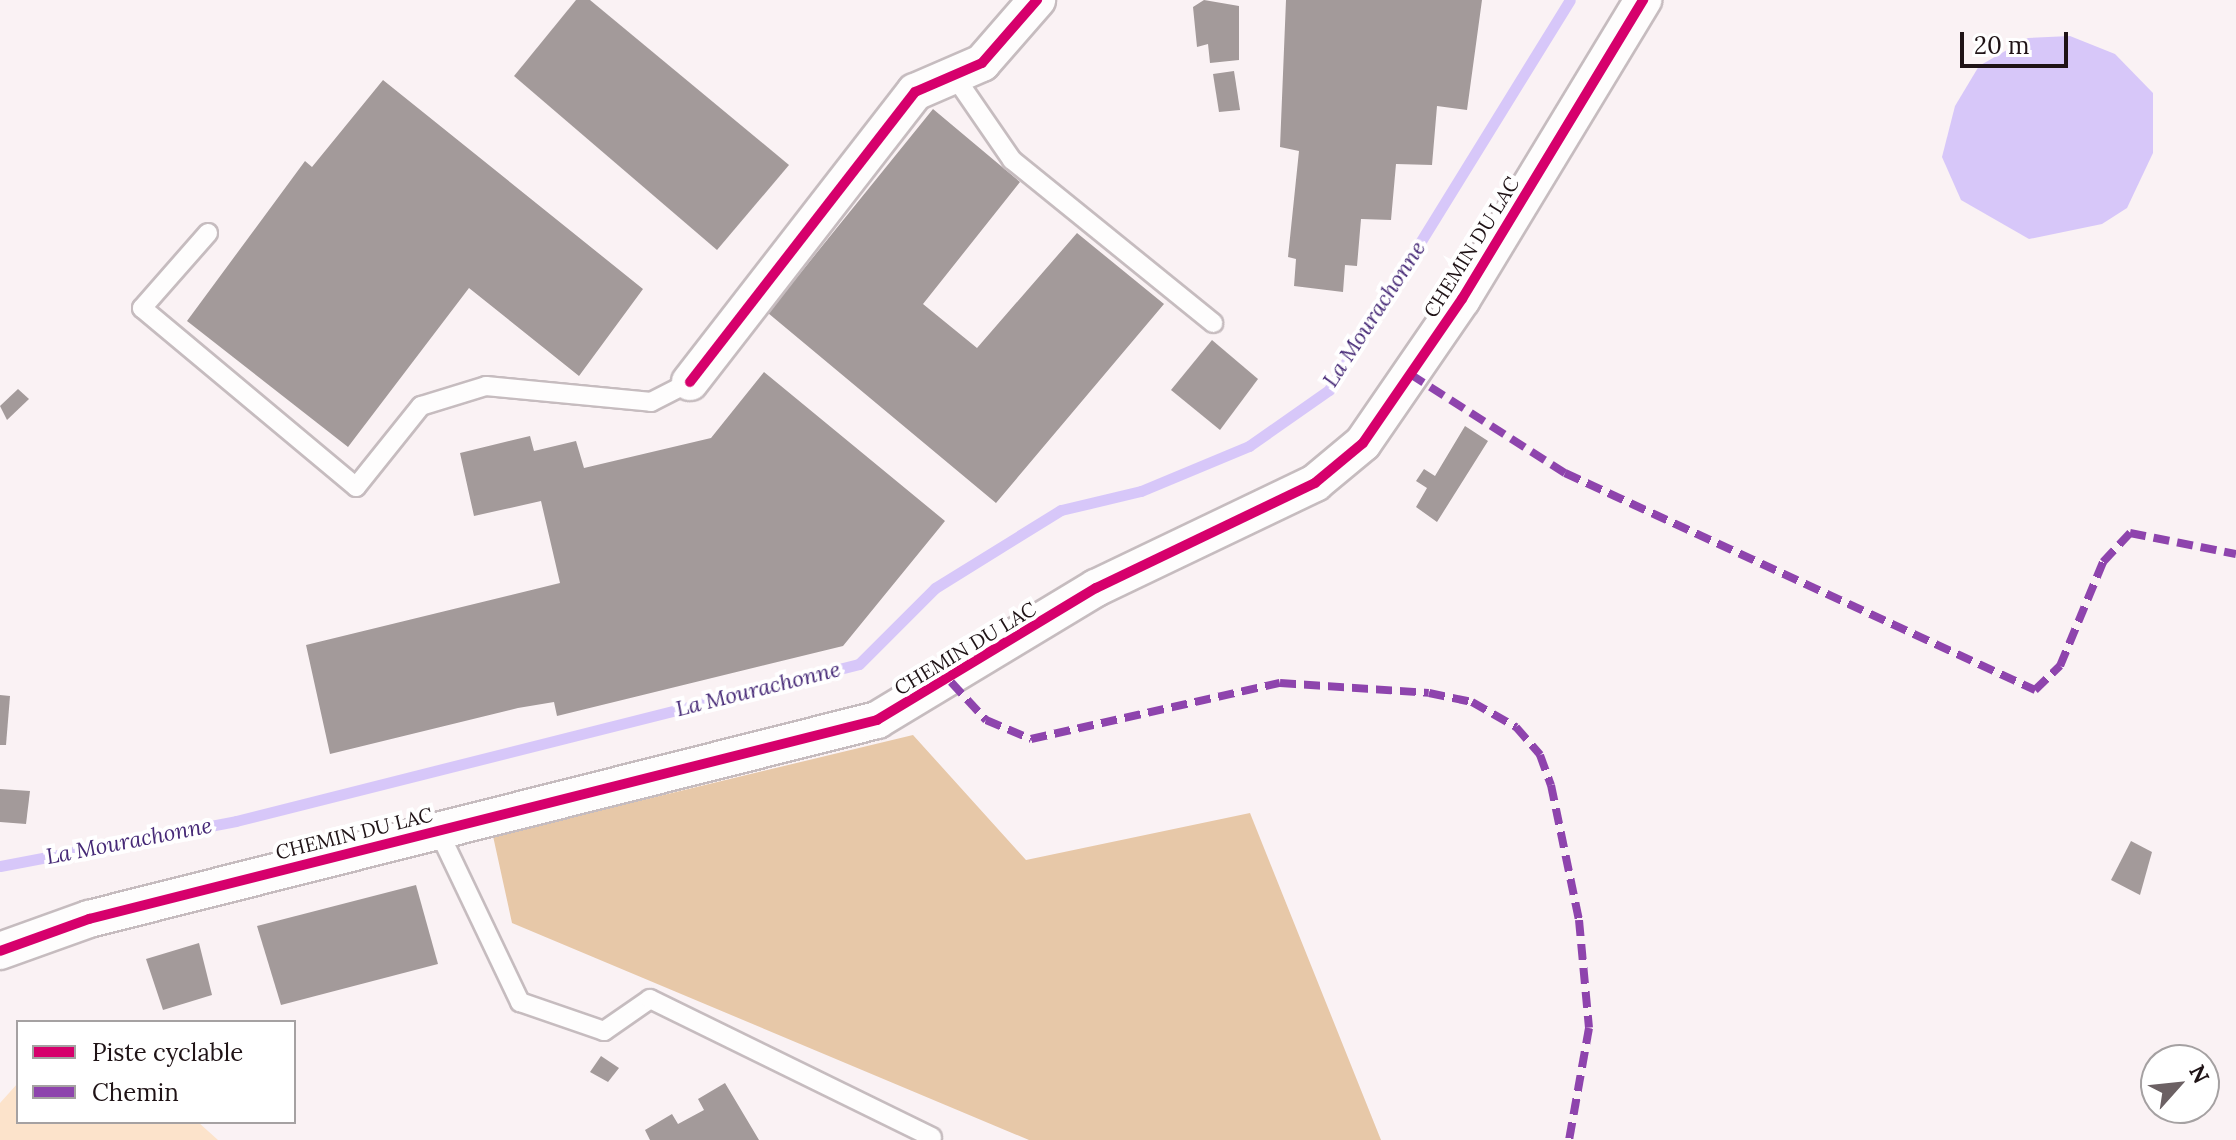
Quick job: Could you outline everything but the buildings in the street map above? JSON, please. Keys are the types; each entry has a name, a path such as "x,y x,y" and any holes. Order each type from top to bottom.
{"street":[{"path":"690,382 915,92 982,63 1037,0"},
{"name":"CHEMIN DU LAC","path":"0,951 89,919 877,720 1096,588 1315,483 1363,443 1462,299 1643,0"}],"lane":[{"path":"955,77 1012,160 1213,323"},
{"path":"208,233 142,308 356,487 421,406 486,386 651,402 690,382"},
{"path":"438,830 520,1002 604,1031 650,999 932,1137"}],"shaded area":[{"path":"2070,36 2115,54 2153,93 2153,153 2127,208 2102,224 2029,239 1961,200 1942,157 1955,106 1979,66 2028,38"},
{"path":"913,735 1026,860 1250,813 1381,1140 1029,1140 512,923 493,836"},
{"path":"16,1085 16,1124 200,1124 218,1140 0,1140 0,1103"}],"waterway":[{"name":"La Mourachonne","path":"0,866 236,821 859,664 935,588 1061,510 1141,491 1249,446 1329,390 1570,0"}],"marked path":[{"path":"1410,374 1565,473 2035,690 2060,666 2103,562 2130,533 2236,554"},
{"path":"951,682 986,720 1031,739 1280,683 1429,693 1472,702 1516,727 1540,755 1551,785 1579,920 1589,1028 1569,1140"}],"cycle path":[{"path":"690,382 915,92 982,63 1037,0"},
{"path":"0,951 89,919 877,720 1096,588 1315,483 1363,443 1462,299 1643,0"}]}
